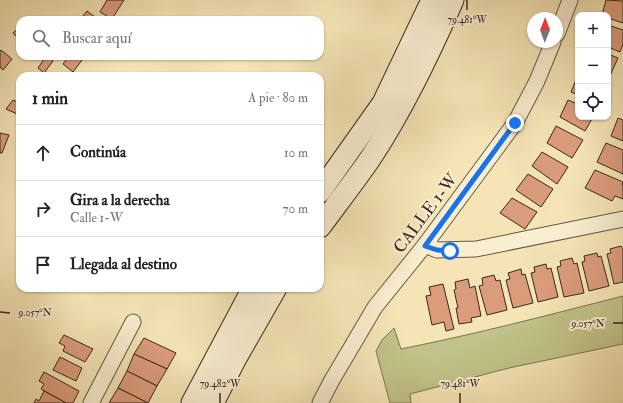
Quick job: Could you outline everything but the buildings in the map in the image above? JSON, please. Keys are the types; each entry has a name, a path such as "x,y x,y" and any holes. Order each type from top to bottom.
{"main road":[{"path":"324,186 383,103 432,0"},
{"path":"324,221 370,158 399,111 433,46 453,0"},
{"path":"192,403 251,292"},
{"path":"213,403 236,358 274,292"}],"street":[{"path":"563,18 570,0"},
{"name":"CALLE 1-W","path":"320,403 375,307 425,246 515,123 537,81 551,48"},
{"path":"425,246 437,250 476,250 623,219"},
{"path":"91,403 133,322"}],"green space":[{"path":"623,296 623,344 509,368 410,394 411,403 390,403 376,351 382,340 394,328 401,349 485,331"}],"route":[{"path":"450,251 437,250 425,246 515,123"}]}
